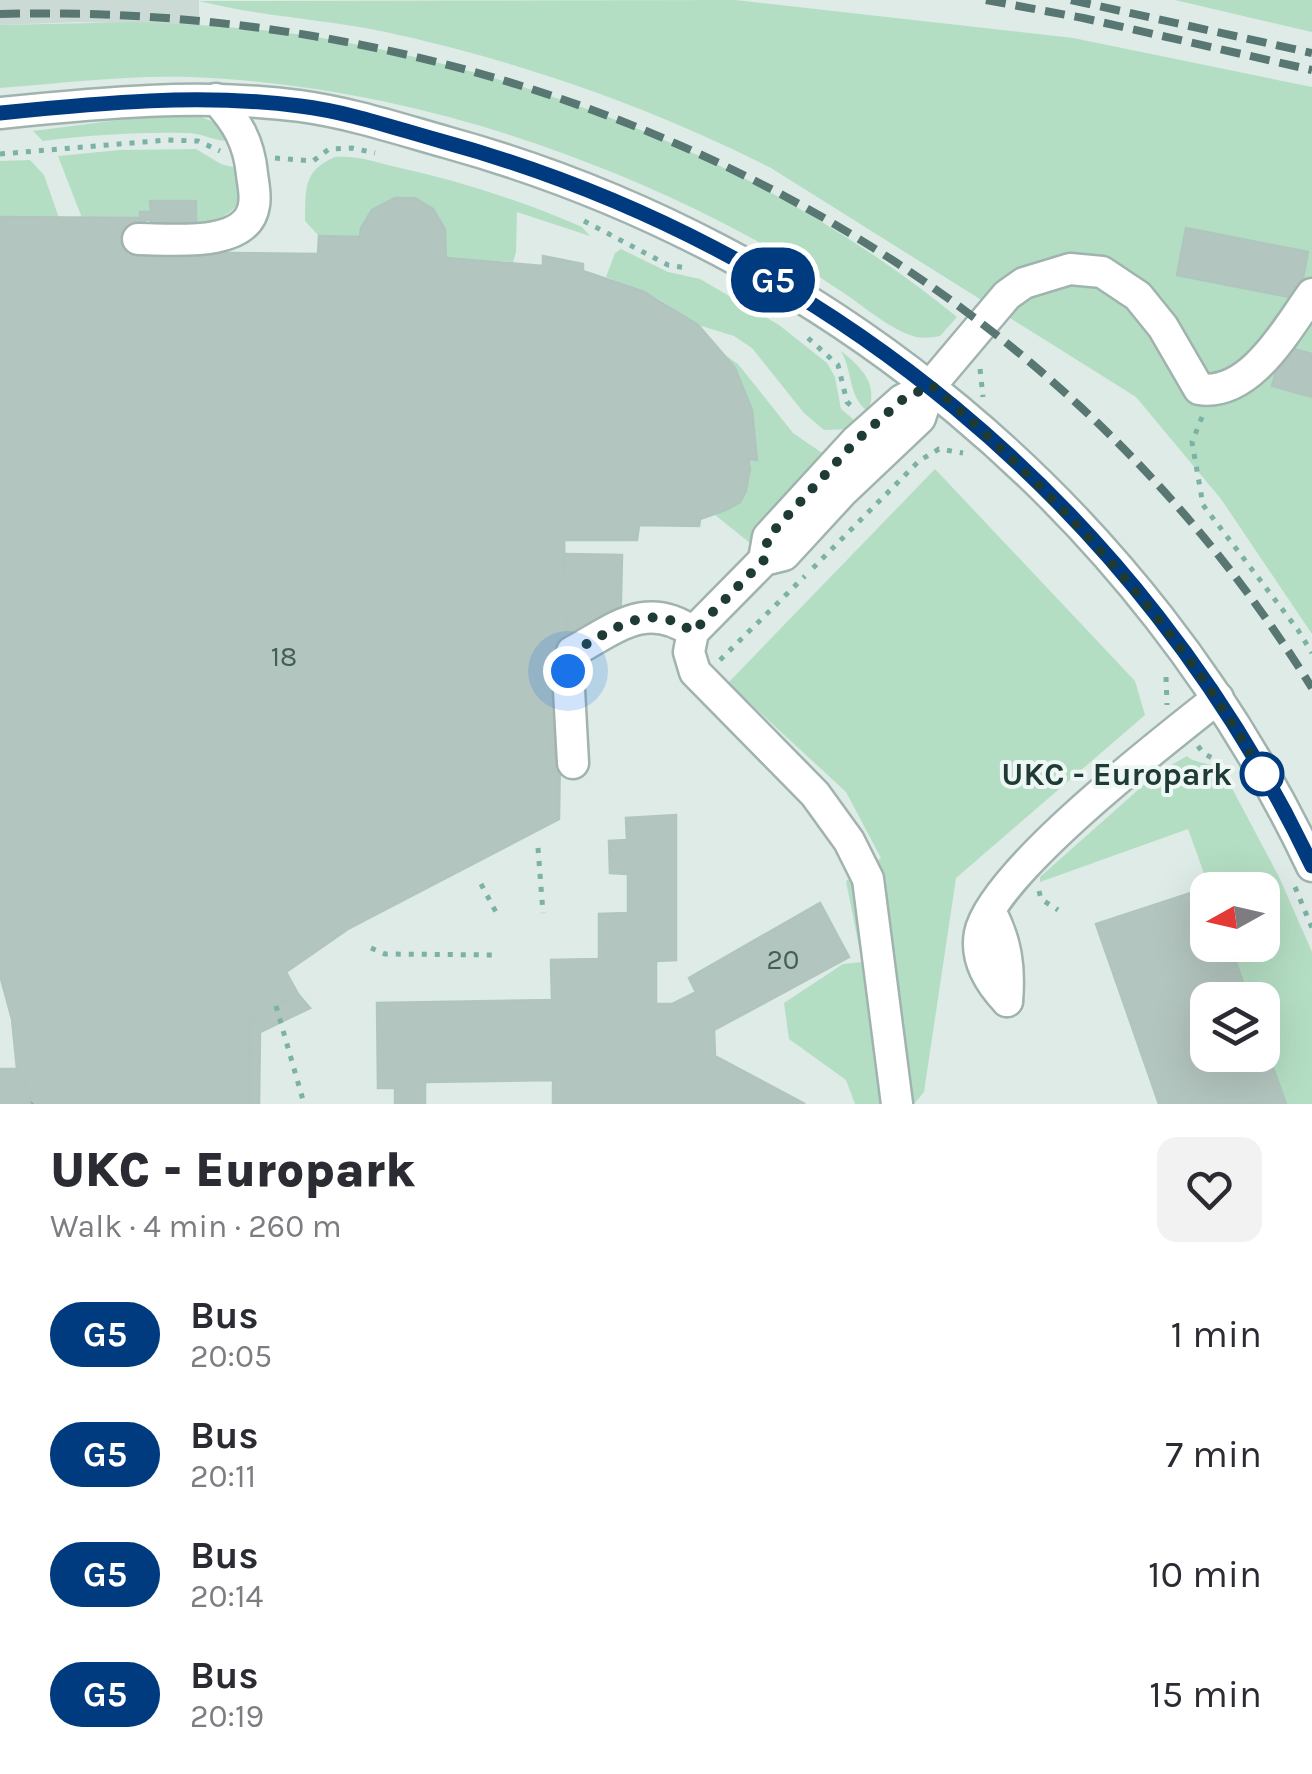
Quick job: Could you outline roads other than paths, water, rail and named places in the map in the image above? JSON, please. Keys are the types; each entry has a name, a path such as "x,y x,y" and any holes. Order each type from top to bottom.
{"street":[{"path":"0,113 96,103 216,99 351,114 594,190 663,220 756,269 931,385 1056,500 1158,615 1218,698 1312,866"},
{"path":"138,238 225,235 246,225 254,206 250,156 242,131 216,99"},
{"path":"896,1104 868,879 849,841 815,794 695,672 689,652 693,632 764,560 768,537 856,441 902,400 931,385 1007,295 1042,276 1070,269 1102,272 1138,296 1163,327 1199,388 1212,391 1233,386 1257,365 1312,294"},
{"path":"572,763 568,671 572,652 645,615 678,621 693,632"},
{"path":"990,910 1008,881 1026,864 1218,698"}],"railway":[{"path":"986,0 1312,70"},
{"path":"1071,0 1312,53"},
{"path":"0,14 196,21 388,50 573,103 749,178 914,274 1064,392 1198,530 1312,688"}],"place":[{"name":"UKC - Europark","path":"1262,774"}]}
